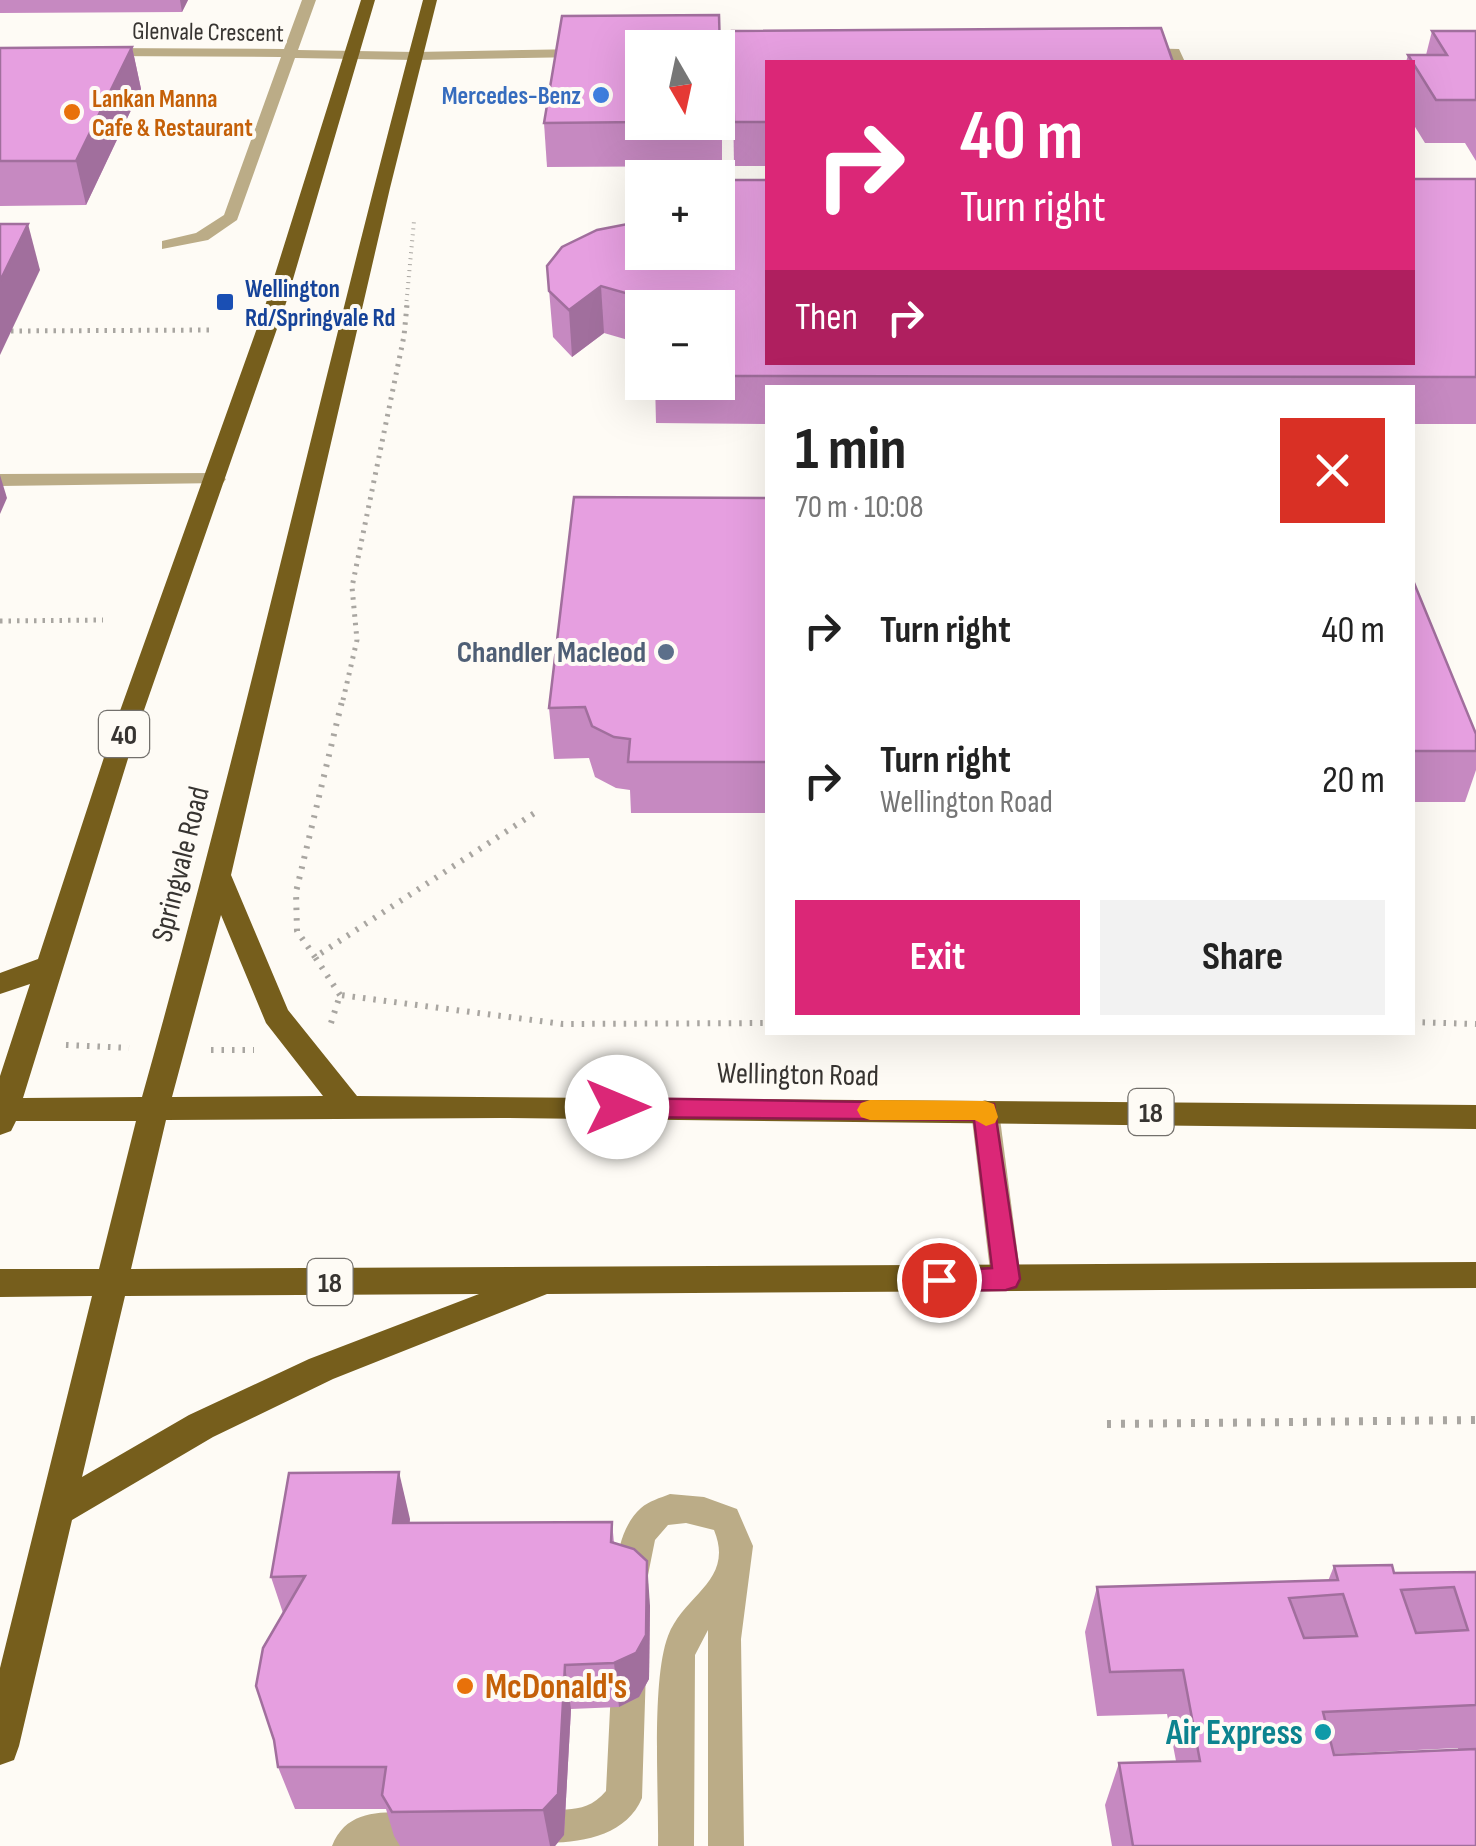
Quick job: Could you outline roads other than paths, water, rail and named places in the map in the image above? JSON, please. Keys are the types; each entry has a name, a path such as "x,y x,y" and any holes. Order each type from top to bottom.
{"highway":[{"name":"40","path":"2,1114 123,736 276,303 368,0"},
{"name":"Springvale Road","path":"0,1746 154,1108 218,875 430,0"},
{"path":"218,875 268,1000 348,1106"},
{"path":"0,984 48,966"},
{"name":"Wellington Road","path":"2,1114 348,1106 1476,1117"},
{"name":"18","path":"0,1283 1476,1275"},
{"path":"58,1510 201,1426 321,1369 549,1281"}],"street":[{"path":"168,245 192,241 217,230 231,217 309,0"},
{"name":"Glenvale Crescent","path":"89,52 350,56 625,52"},
{"path":"735,52 777,52"},
{"path":"1114,52 1174,52 1177,60"},
{"path":"0,480 216,479"},
{"path":"985,1111 1006,1279"},
{"path":"632,1604 634,1545 653,1517 666,1510 697,1507 726,1520 737,1546 724,1639 726,1846"},
{"path":"676,1846 678,1656 689,1626 734,1580"},
{"path":"492,1829 584,1826 608,1818 624,1798 630,1642"},
{"path":"350,1846 363,1832 455,1830"}],"place":[{"name":"Mercedes-Benz","path":"601,95"},
{"name":"Lankan Manna Cafe & Restaurant","path":"72,112"},
{"name":"Wellington Rd/Springvale Rd","path":"225,302"},
{"name":"Chandler Macleod","path":"666,652"},
{"name":"McDonald's","path":"465,1686"},
{"name":"Air Express","path":"1323,1732"}]}
